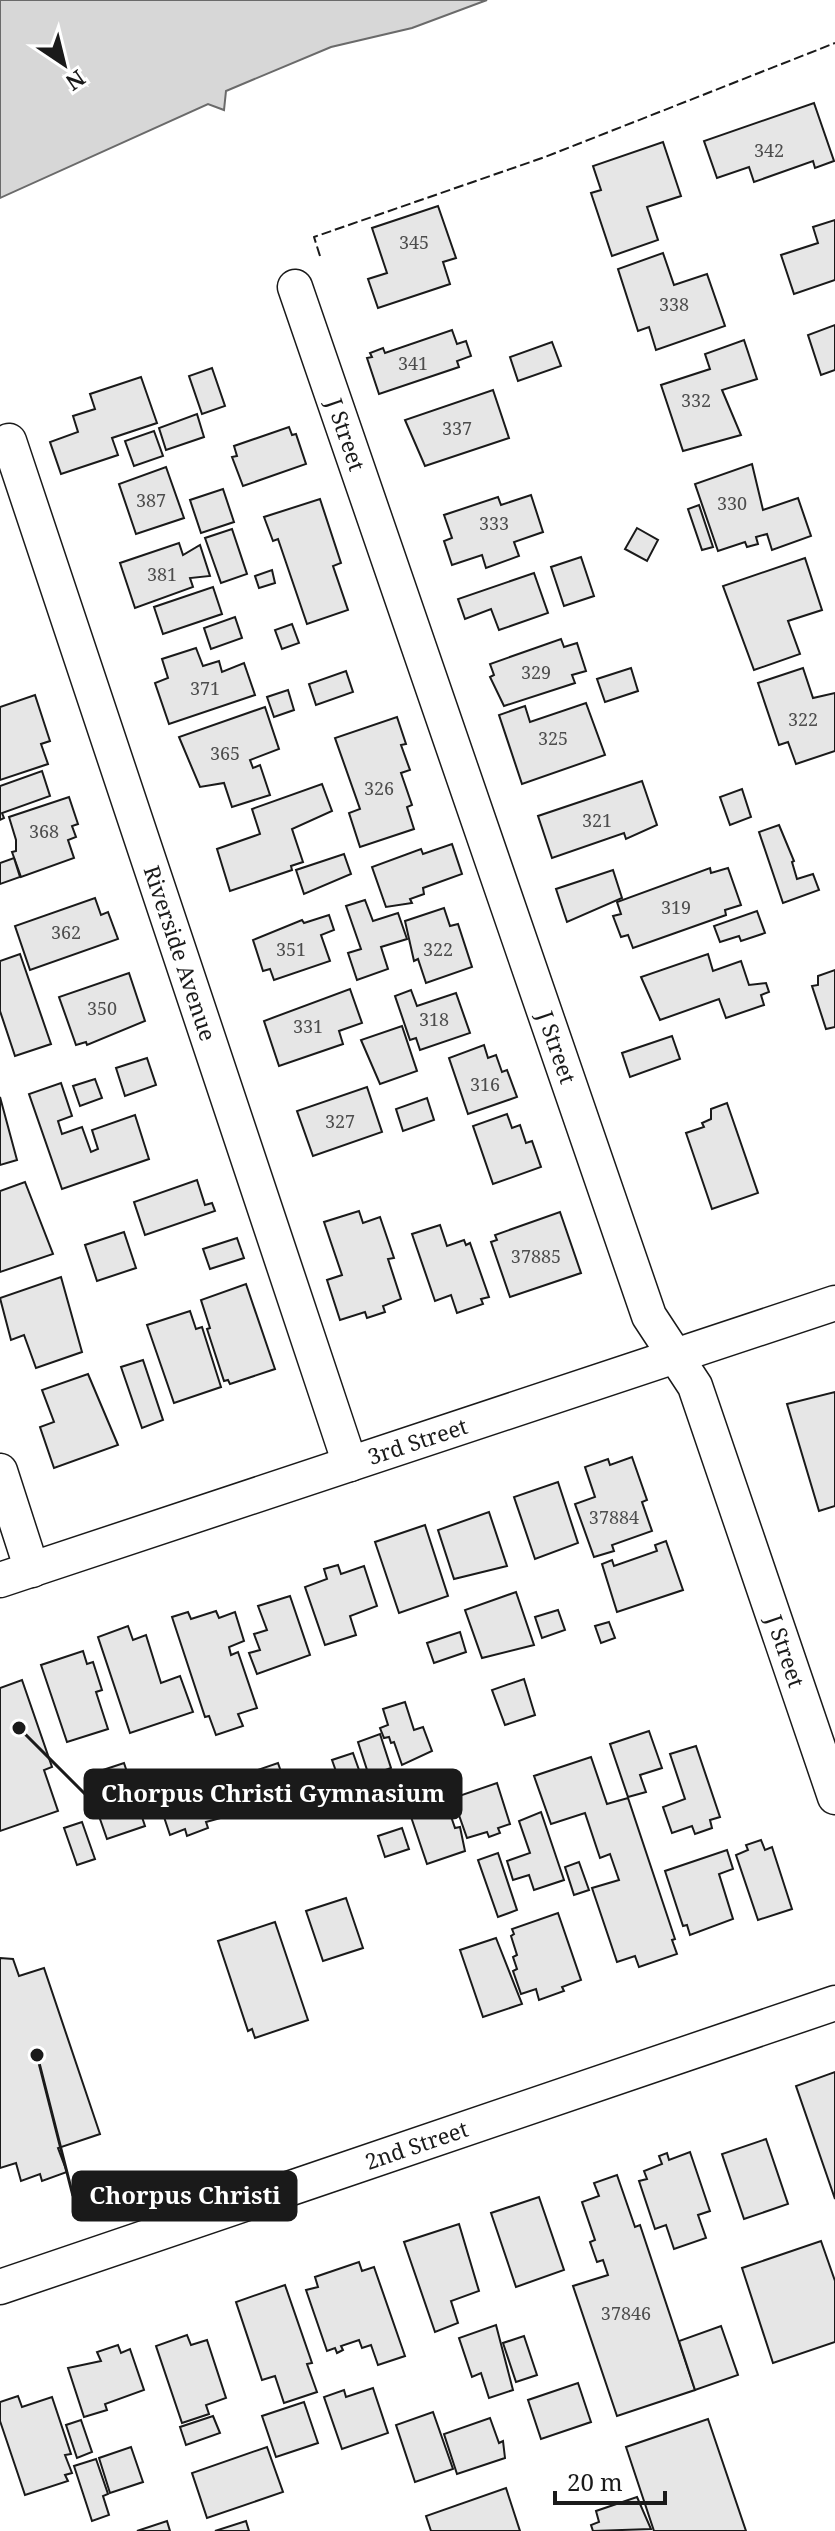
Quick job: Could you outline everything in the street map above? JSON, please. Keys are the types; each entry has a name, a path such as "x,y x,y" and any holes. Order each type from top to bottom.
{"street":[{"name":"J Street","path":"295,287 649,1316 695,1386 835,1797"},
{"name":"Riverside Avenue","path":"9,441 350,1464"},
{"name":"3rd Street","path":"0,1580 835,1303"},
{"path":"0,1471 32,1570"},
{"name":"2nd Street","path":"0,2287 835,2003"}],"shaded area":[{"path":"0,0 487,0 412,28 331,47 226,91 224,110 208,104 0,198"}],"building":[{"path":"814,103 834,161 815,168 813,161 754,182 749,167 717,178 704,141"},
{"path":"663,142 681,196 647,207 658,240 612,256 591,193 601,190 593,166"},
{"path":"438,206 456,258 443,262 450,284 378,308 368,279 387,273 372,228"},
{"path":"835,220 835,280 794,294 781,255 818,243 813,227"},
{"path":"663,253 674,285 707,274 725,326 656,350 649,327 638,331 618,269"},
{"path":"835,325 835,370 821,375 808,335"},
{"path":"452,330 457,344 466,341 471,356 457,361 459,367 379,394 367,358 372,357 370,353 383,348 385,353"},
{"path":"744,340 757,379 722,390 741,435 683,451 661,385 710,369 705,354"},
{"path":"552,342 561,366 518,381 510,357"},
{"path":"212,368 225,406 202,414 189,376"},
{"path":"141,377 157,423 112,438 118,455 61,474 50,442 78,432 73,416 95,409 90,394"},
{"path":"493,390 509,438 425,466 405,420"},
{"path":"197,414 204,437 166,450 159,428"},
{"path":"289,427 292,435 296,434 306,464 243,486 232,457 237,456 234,446"},
{"path":"154,431 163,456 134,466 125,441"},
{"path":"752,464 763,510 798,498 811,536 772,550 767,534 756,537 758,544 747,547 745,542 718,551 695,484"},
{"path":"166,467 184,518 136,534 119,484"},
{"path":"223,489 234,522 201,533 190,500"},
{"path":"531,495 543,532 514,542 519,556 486,568 482,555 452,565 444,541 452,538 444,515 498,497 501,505"},
{"path":"320,499 341,563 333,566 348,610 307,624 278,539 273,541 264,517"},
{"path":"699,505 713,547 702,550 688,509"},
{"path":"637,528 658,540 647,561 625,549"},
{"path":"232,529 247,574 221,583 205,538"},
{"path":"179,543 183,555 200,545 210,576 190,578 193,587 135,608 120,563"},
{"path":"581,557 594,596 564,606 551,567"},
{"path":"805,558 822,610 788,621 800,654 754,670 723,586"},
{"path":"272,570 275,583 259,588 255,576"},
{"path":"534,573 548,613 499,630 491,609 465,619 458,599"},
{"path":"213,587 222,614 163,634 154,607"},
{"path":"235,617 242,638 211,649 204,628"},
{"path":"292,624 299,643 282,649 275,630"},
{"path":"561,639 564,647 577,643 586,671 572,675 575,683 504,706 490,677 494,675 490,664"},
{"path":"196,648 203,666 219,661 222,672 244,663 255,695 169,724 155,683 168,678 162,659"},
{"path":"631,668 638,691 605,702 597,679"},
{"path":"803,668 813,698 835,693 835,751 796,764 788,742 779,745 758,683"},
{"path":"346,671 353,692 316,705 309,684"},
{"path":"288,690 294,710 274,717 267,697"},
{"path":"35,695 50,741 41,744 48,764 0,780 0,707"},
{"path":"586,703 605,755 522,784 499,715 525,706 530,722"},
{"path":"265,707 279,749 250,760 253,768 260,765 270,795 232,807 224,783 200,787 179,737"},
{"path":"397,717 406,744 401,745 410,770 401,773 412,805 407,807 414,829 360,847 349,813 360,809 335,738"},
{"path":"42,771 50,796 2,813 4,818 0,820 0,786"},
{"path":"642,781 657,825 626,839 624,833 552,858 538,816"},
{"path":"322,784 332,811 292,829 303,862 291,866 292,870 230,891 217,849 260,834 252,809"},
{"path":"742,789 751,817 730,825 720,797"},
{"path":"69,797 78,824 72,826 76,837 68,840 74,858 21,877 12,852 16,851 16,840 9,817"},
{"path":"779,825 794,861 797,879 813,874 819,890 783,903 759,832"},
{"path":"452,844 462,874 423,888 424,894 410,899 412,903 386,907 372,867 421,849 423,854"},
{"path":"344,854 351,874 304,894 296,870"},
{"path":"14,858 20,877 0,884 0,863"},
{"path":"710,868 711,873 728,868 741,905 725,910 726,915 633,948 628,935 621,937 613,916 621,914 617,902"},
{"path":"613,870 622,898 567,922 556,889"},
{"path":"95,898 101,915 108,912 118,939 30,970 15,926"},
{"path":"365,900 373,921 398,913 407,939 381,947 388,969 357,980 348,953 361,949 346,906"},
{"path":"444,908 450,926 458,924 472,967 426,983 418,959 414,961 405,921"},
{"path":"757,911 765,933 741,941 739,936 720,942 714,926"},
{"path":"329,915 334,930 321,935 330,961 274,980 270,969 263,971 253,940 302,920 304,923"},
{"path":"20,954 51,1044 15,1056 0,1011 0,961"},
{"path":"708,954 713,971 741,961 749,985 766,983 769,992 761,995 764,1005 726,1018 719,999 660,1020 641,977"},
{"path":"835,970 835,1027 826,1029 812,986 818,985 818,976"},
{"path":"129,973 145,1021 87,1045 86,1042 76,1045 59,997"},
{"path":"350,989 362,1023 339,1031 343,1044 279,1066 264,1021"},
{"path":"411,990 417,1006 456,993 470,1033 420,1050 416,1038 410,1040 395,996"},
{"path":"402,1026 417,1071 380,1084 361,1040"},
{"path":"672,1036 680,1059 630,1077 622,1053"},
{"path":"484,1045 488,1058 496,1055 502,1072 507,1070 517,1097 468,1114 449,1058"},
{"path":"147,1058 156,1085 125,1096 116,1068"},
{"path":"95,1079 102,1098 80,1106 73,1086"},
{"path":"61,1083 72,1116 58,1121 62,1134 82,1127 91,1152 98,1149 92,1130 135,1115 149,1159 62,1189 29,1094"},
{"path":"367,1087 382,1132 313,1156 297,1111"},
{"path":"0,1097 17,1160 0,1165"},
{"path":"427,1098 434,1120 403,1131 396,1109"},
{"path":"727,1103 758,1193 712,1209 686,1133 704,1127 702,1123 711,1119 711,1109"},
{"path":"507,1114 512,1128 520,1125 526,1143 532,1141 541,1167 493,1184 473,1126"},
{"path":"197,1180 205,1205 212,1203 215,1211 145,1235 134,1202"},
{"path":"25,1182 53,1254 0,1272 0,1191"},
{"path":"359,1211 363,1223 380,1217 394,1258 388,1259 401,1299 383,1306 385,1312 367,1318 365,1312 340,1320 327,1280 342,1275 324,1222"},
{"path":"560,1212 581,1273 510,1297 491,1242 497,1240 495,1235"},
{"path":"440,1225 447,1246 464,1240 466,1245 470,1243 489,1297 481,1299 483,1304 457,1313 451,1295 435,1301 412,1234"},
{"path":"124,1232 136,1268 97,1281 85,1245"},
{"path":"237,1238 244,1258 210,1269 203,1249"},
{"path":"61,1277 82,1352 36,1368 24,1335 11,1340 0,1298"},
{"path":"246,1284 275,1369 230,1384 228,1380 224,1381 201,1300"},
{"path":"190,1311 196,1329 202,1327 221,1387 174,1403 147,1325"},
{"path":"143,1360 163,1420 142,1428 121,1367"},
{"path":"88,1374 118,1445 54,1468 40,1427 54,1422 42,1390"},
{"path":"835,1392 835,1506 819,1511 787,1404"},
{"path":"632,1457 647,1500 642,1502 652,1531 612,1545 614,1551 594,1557 575,1504 595,1497 585,1467 608,1459 610,1465"},
{"path":"558,1482 578,1543 535,1559 514,1497"},
{"path":"489,1512 507,1566 454,1579 438,1530"},
{"path":"425,1525 448,1596 399,1613 375,1542"},
{"path":"666,1541 683,1590 617,1612 602,1564 612,1560 614,1566 657,1551 655,1545"},
{"path":"338,1565 341,1574 364,1566 377,1606 350,1616 356,1635 325,1645 305,1587 327,1579 324,1569"},
{"path":"516,1592 534,1645 482,1658 465,1610"},
{"path":"290,1596 310,1655 257,1674 249,1653 260,1650 254,1634 267,1630 258,1606"},
{"path":"558,1610 565,1630 542,1638 535,1617"},
{"path":"216,1611 219,1618 235,1612 244,1641 229,1647 231,1655 238,1652 257,1708 238,1714 243,1726 216,1735 209,1716 205,1717 172,1617 188,1612 191,1619"},
{"path":"609,1622 615,1638 601,1643 595,1626"},
{"path":"128,1626 133,1640 146,1635 161,1683 180,1676 193,1712 130,1733 98,1637"},
{"path":"460,1632 466,1652 434,1663 427,1643"},
{"path":"83,1651 87,1664 93,1662 102,1690 96,1692 108,1729 67,1742 41,1665"},
{"path":"524,1679 535,1715 505,1725 492,1690"},
{"path":"22,1680 52,1767 44,1770 58,1811 0,1831 0,1688"},
{"path":"405,1702 414,1730 423,1727 432,1751 402,1765 394,1742 391,1743 389,1737 384,1738 380,1728 388,1725 383,1709"},
{"path":"649,1731 662,1768 640,1775 646,1792 628,1797 610,1744"},
{"path":"380,1734 391,1768 369,1776 358,1742"},
{"path":"696,1746 720,1817 710,1820 712,1828 695,1834 692,1826 672,1833 663,1807 685,1799 670,1754"},
{"path":"353,1753 364,1784 343,1791 332,1760"},
{"path":"591,1757 607,1804 628,1798 675,1939 672,1940 677,1954 639,1967 635,1956 617,1962 592,1888 619,1880 610,1854 600,1858 585,1813 551,1824 534,1776"},
{"path":"124,1763 145,1826 107,1839 93,1799 105,1795 97,1772"},
{"path":"278,1763 292,1804 254,1816 247,1795 242,1797 240,1776"},
{"path":"209,1775 224,1817 206,1822 208,1828 187,1836 185,1829 170,1835 156,1793"},
{"path":"497,1783 510,1824 498,1828 500,1833 489,1837 487,1832 467,1838 453,1798"},
{"path":"445,1799 455,1828 460,1827 465,1851 427,1864 409,1811"},
{"path":"541,1812 564,1880 534,1890 529,1875 513,1880 507,1861 530,1853 519,1821"},
{"path":"82,1822 95,1859 77,1865 64,1828"},
{"path":"402,1828 409,1849 385,1857 378,1836"},
{"path":"761,1840 765,1850 772,1847 792,1909 758,1920 736,1855 748,1850 746,1845"},
{"path":"727,1850 733,1869 719,1874 733,1919 690,1935 687,1925 683,1926 665,1871"},
{"path":"498,1853 517,1910 498,1917 478,1860"},
{"path":"579,1862 589,1890 574,1895 565,1867"},
{"path":"346,1898 363,1948 323,1961 306,1911"},
{"path":"558,1913 581,1980 562,1987 564,1991 539,2000 536,1989 521,1994 513,1971 517,1969 513,1957 517,1955 512,1929"},
{"path":"275,1922 308,2020 255,2038 252,2029 248,2031 218,1941"},
{"path":"496,1938 522,2004 483,2017 460,1950"},
{"path":"0,1958 13,1959 19,1976 44,1968 100,2134 58,2148 67,2172 42,2181 40,2174 21,2181 16,2163 0,2168"},
{"path":"835,2072 835,2199 796,2086"},
{"path":"766,2139 788,2204 744,2219 722,2154"},
{"path":"690,2152 710,2211 698,2215 706,2238 674,2249 666,2225 655,2229 639,2181 647,2179 644,2171 662,2164 659,2156 667,2153 669,2160"},
{"path":"617,2175 635,2227 640,2225 695,2390 617,2416 573,2286 608,2275 603,2260 597,2262 590,2242 595,2240 582,2202 599,2196 594,2183"},
{"path":"539,2197 564,2270 516,2287 491,2213"},
{"path":"459,2224 479,2291 451,2301 458,2323 435,2332 404,2242"},
{"path":"821,2241 835,2281 835,2342 773,2363 742,2268"},
{"path":"359,2262 362,2271 374,2267 405,2356 378,2365 371,2345 362,2348 359,2340 341,2346 343,2350 337,2353 335,2348 327,2351 306,2290 318,2287 315,2277"},
{"path":"285,2285 312,2363 307,2364 317,2392 284,2403 275,2376 262,2380 236,2302"},
{"path":"496,2325 513,2390 489,2398 481,2373 472,2377 459,2338"},
{"path":"721,2326 738,2375 695,2390 679,2341"},
{"path":"187,2335 191,2345 207,2340 226,2398 206,2405 209,2414 182,2423 156,2346"},
{"path":"524,2336 537,2375 516,2382 503,2343"},
{"path":"118,2345 121,2353 130,2349 144,2390 105,2404 107,2410 84,2417 68,2368 101,2361 97,2352"},
{"path":"578,2383 591,2422 541,2439 528,2400"},
{"path":"373,2388 388,2433 342,2449 324,2397 344,2390 346,2397"},
{"path":"18,2396 22,2407 52,2397 71,2454 65,2455 72,2473 65,2475 68,2481 25,2495 0,2421 0,2402"},
{"path":"304,2402 318,2443 276,2457 262,2416"},
{"path":"433,2412 453,2469 415,2482 396,2425"},
{"path":"213,2416 220,2433 186,2445 180,2427"},
{"path":"490,2418 499,2443 503,2441 505,2458 457,2474 444,2434"},
{"path":"708,2419 746,2531 654,2531 626,2447"},
{"path":"81,2420 92,2452 77,2458 66,2425"},
{"path":"131,2447 143,2482 110,2493 99,2458"},
{"path":"267,2447 283,2492 207,2518 192,2473"},
{"path":"96,2459 108,2494 103,2496 109,2515 92,2521 74,2466"},
{"path":"506,2488 520,2531 431,2531 426,2516"},
{"path":"637,2497 651,2529 593,2531 591,2525 599,2522 596,2511"},
{"path":"167,2521 170,2531 137,2531"},
{"path":"246,2521 249,2531 215,2531"}],"fence":[{"path":"320,256 314,237 545,157 835,43"}],"place":[{"name":"Chorpus Christi Gymnasium","path":"19,1728"},
{"name":"Chorpus Christi","path":"37,2055"}]}
